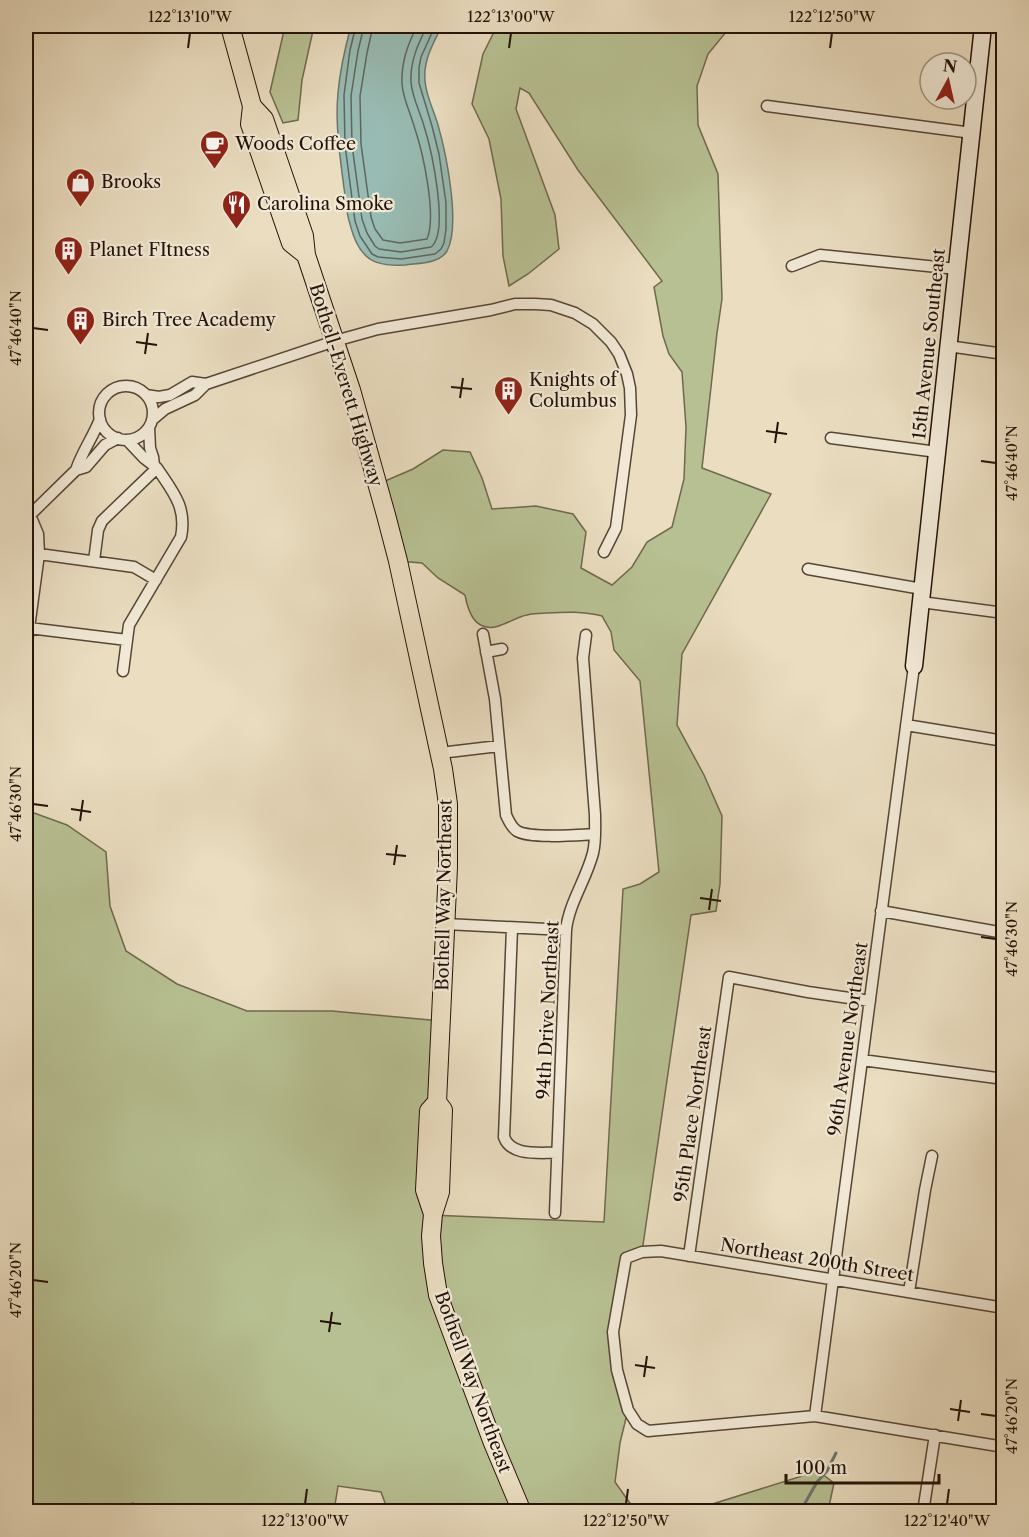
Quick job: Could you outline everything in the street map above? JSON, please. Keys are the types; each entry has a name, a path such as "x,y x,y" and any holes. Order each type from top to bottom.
{"main road":[{"name":"Bothell-Everett Highway","path":"230,26 252,106 250,124 291,243 306,255 351,390 386,515"},
{"name":"Bothell Way Northeast","path":"386,515 440,753 448,804 448,867 437,1102 443,1110 440,1192 433,1214 432,1245 438,1295 493,1443 522,1512"}],"street":[{"name":"15th Avenue Southeast","path":"914,666 983,26"},
{"path":"767,105 972,133"},
{"path":"792,266 820,255 957,269"},
{"path":"76,470 86,467 105,445 122,439 136,438 143,434 165,409 195,395 206,384 378,329 515,304 551,305 575,313 593,324 619,354 627,374 631,415 616,528 604,552"},
{"path":"948,346 1004,354"},
{"path":"146,395 159,397 170,395 192,382 206,384"},
{"path":"26,647 39,554 38,534 28,516 76,470 95,432 100,419 102,402 107,394 114,389 131,386 140,389 151,402 153,411 150,448 156,467 177,498 183,515 183,524 181,537 129,625 123,671"},
{"path":"100,419 110,434 122,439 156,467"},
{"path":"831,438 937,452"},
{"path":"94,561 98,530 102,521 156,467"},
{"path":"39,554 134,567 156,580"},
{"path":"808,569 1002,613 1004,592"},
{"path":"29,628 126,640"},
{"path":"483,634 495,699 506,815 510,825 529,835 595,834"},
{"name":"94th Drive Northeast","path":"555,1213 566,930 571,908 594,851 595,834 583,658 586,635"},
{"path":"486,652 502,649"},
{"name":"96th Avenue Northeast","path":"815,1416 914,666"},
{"path":"906,725 1004,741"},
{"path":"440,753 499,746"},
{"path":"881,911 1004,933"},
{"path":"445,924 566,930"},
{"path":"512,928 504,1137 507,1144 519,1151 557,1153"},
{"name":"95th Place Northeast","path":"689,1256 729,977 870,1001"},
{"path":"862,1060 1004,1079"},
{"path":"909,1292 932,1156"},
{"name":"Northeast 200th Street","path":"815,1416 648,1431 637,1424 628,1410 617,1370 614,1332 626,1258 642,1252 661,1251 1004,1308"},
{"path":"815,1416 1004,1447"},
{"path":"923,1512 934,1435"}],"green space":[{"path":"285,26 314,26 302,80 298,120 283,123 270,92"},
{"path":"497,26 731,26 708,54 697,86 698,125 718,174 722,299 702,468 771,494 682,654 677,725 704,775 722,816 720,884 716,911 691,915 642,1252 626,1258 613,1332 628,1410 620,1443 615,1482 632,1506 663,1511 388,1511 381,1492 338,1486 334,1511 154,1512 133,1503 111,1511 26,1511 26,810 67,825 106,852 110,906 126,951 177,984 247,1011 332,1011 441,1021 430,1215 604,1222 623,889 640,884 659,872 640,681 614,650 611,632 602,616 574,612 534,614 522,616 494,627 483,626 475,621 465,595 438,578 422,563 398,561 378,484 413,469 443,450 470,452 482,478 492,509 536,506 573,514 586,532 581,568 612,585 632,567 647,542 672,527 684,479 686,427 682,372 669,354 663,336 654,287 662,281 578,170 529,93 520,88 516,109 555,215 559,249 509,286 503,256 501,199 489,139 472,104 483,54"},
{"path":"818,1471 834,1483 828,1511 690,1511"}],"water":[{"path":"351,26 442,26 427,59 425,81 445,153 451,189 453,224 447,251 434,261 401,265 377,263 363,252 353,234 346,206 337,117 340,76"}],"waterway":[{"path":"800,1512 836,1453"}],"place":[{"name":"Woods Coffee","path":"214,170"},
{"name":"Brooks","path":"80,208"},
{"name":"Carolina Smoke","path":"236,230"},
{"name":"Planet FItness","path":"68,276"},
{"name":"Birch Tree Academy","path":"81,346"},
{"name":"Knights of Columbus","path":"508,416"}]}
